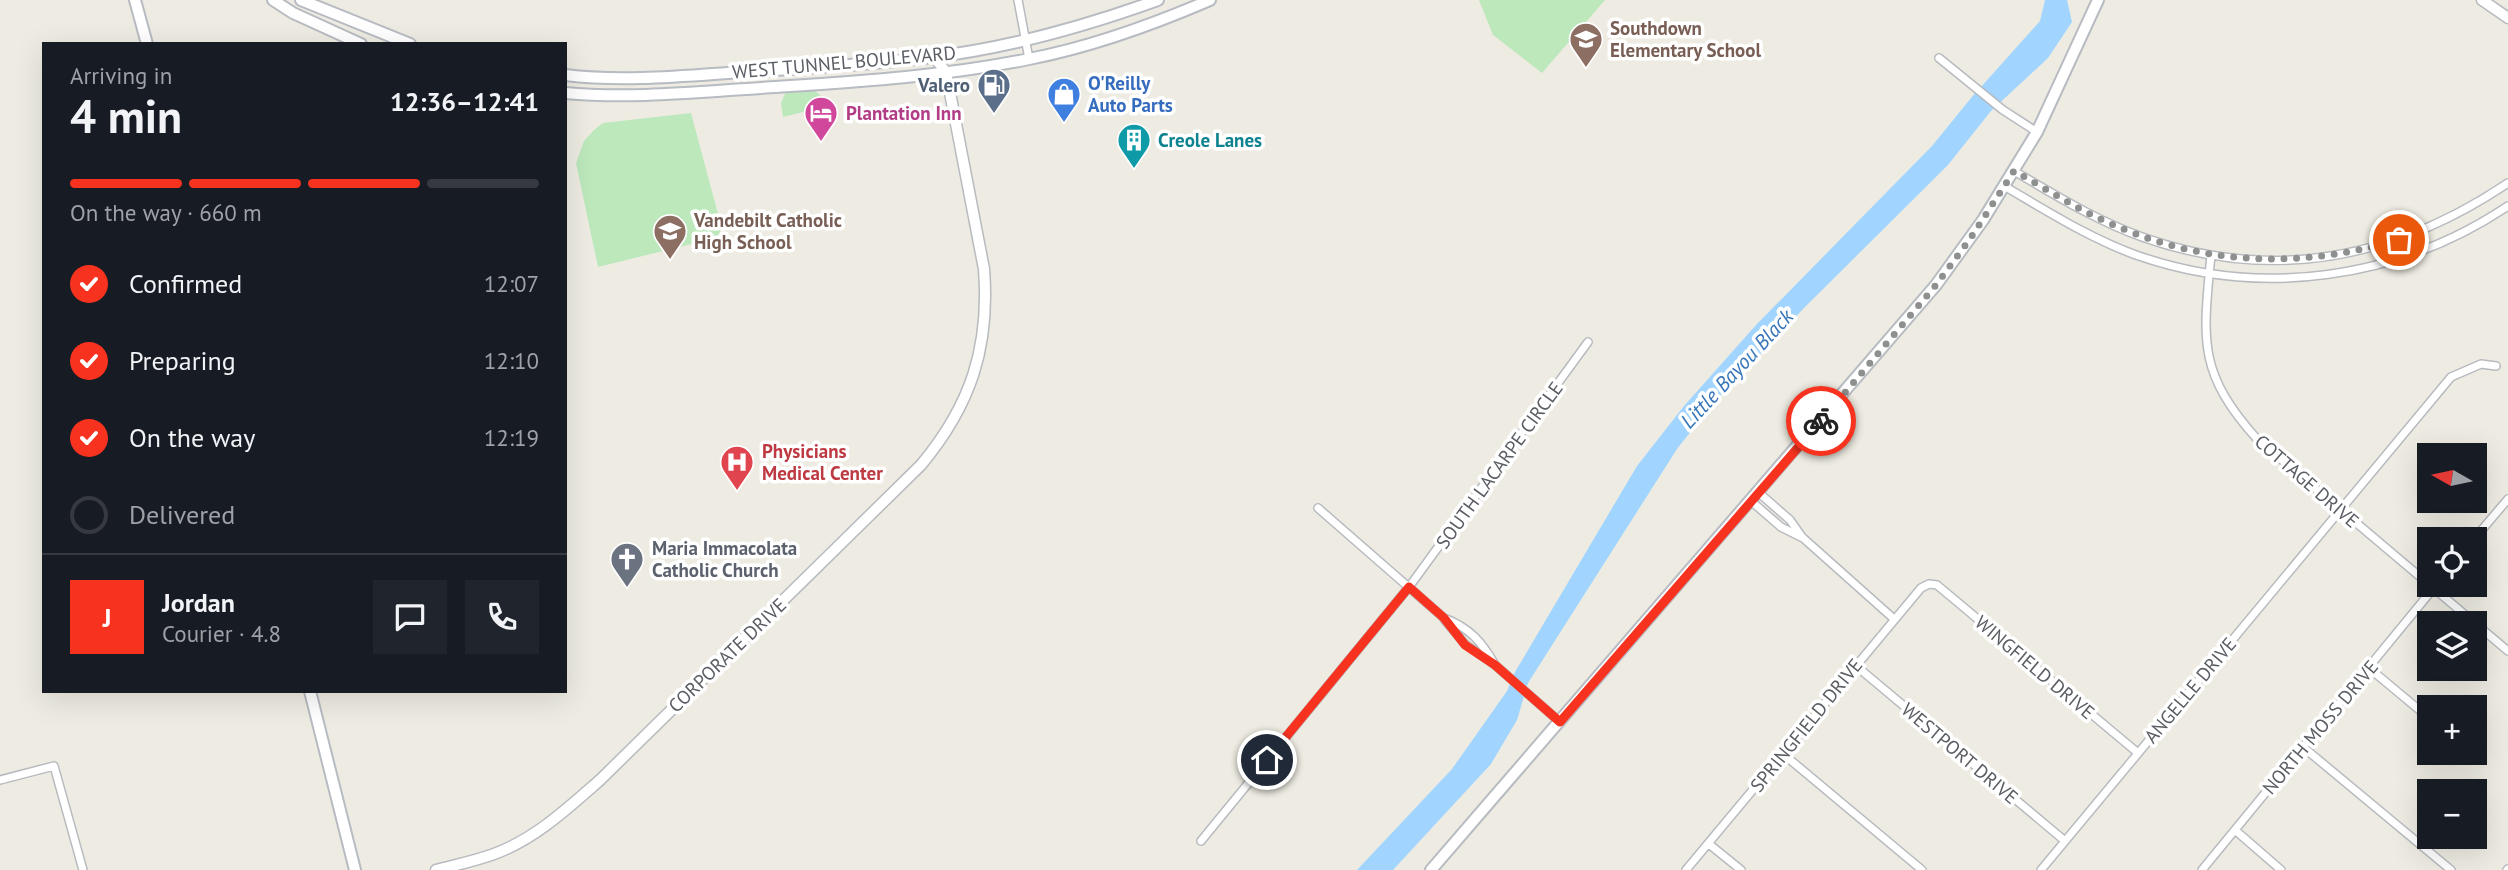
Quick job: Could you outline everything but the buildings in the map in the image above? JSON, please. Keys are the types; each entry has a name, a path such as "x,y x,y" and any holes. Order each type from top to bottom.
{"main road":[{"path":"135,0 146,42"},
{"path":"273,0 303,19 356,42"},
{"path":"301,0 405,42"},
{"name":"WEST TUNNEL BOULEVARD","path":"567,75 639,78 934,57 1025,39 1108,18 1158,0"},
{"name":"WEST TUNNEL BOULEVARD","path":"567,93 636,94 775,87 946,72 1029,59 1136,29 1210,0"},
{"path":"1431,870 1936,285 1970,239 2037,132 2098,0"},
{"path":"775,87 798,78 805,68"},
{"path":"311,693 355,870"}],"street":[{"path":"1018,0 1029,59"},
{"path":"2482,0 2508,18"},
{"name":"CORPORATE DRIVE","path":"436,870 521,842 561,814 600,780 921,465 959,413 979,359 986,295 984,269 946,72 934,57"},
{"path":"1939,58 2003,110 2037,132"},
{"path":"2014,171 2107,222 2141,236 2211,256 2270,260 2295,260 2368,249 2399,240 2456,216 2508,183"},
{"path":"2004,187 2097,238 2157,261 2210,274 2274,278 2299,278 2373,267 2404,258 2454,237 2508,206"},
{"name":"COTTAGE DRIVE","path":"2211,256 2206,343 2208,358 2224,397 2257,439 2417,572"},
{"name":"SOUTH LACARPE CIRCLE","path":"1201,841 1409,587 1588,342"},
{"name":"ANGELLE DRIVE","path":"2041,870 2451,377 2482,364 2496,366"},
{"path":"1755,496 1790,520 1802,537 1894,619"},
{"path":"2484,527 2508,499"},
{"path":"1318,508 1444,618 1465,645 1495,665 1560,722"},
{"name":"WINGFIELD DRIVE","path":"1930,584 1937,585 2138,753"},
{"name":"SPRINGFIELD DRIVE","path":"1686,870 1894,619 1921,588 1930,584"},
{"name":"NORTH MOSS DRIVE","path":"2202,870 2427,597"},
{"name":"COTTAGE DRIVE","path":"2446,597 2508,651"},
{"path":"1444,618 1465,628 1483,643 1495,665"},
{"name":"WESTPORT DRIVE","path":"1855,665 2065,842"},
{"path":"2369,668 2417,708"},
{"path":"2303,747 2451,870"},
{"path":"1782,753 1922,870"},
{"path":"0,780 54,766 83,870"},
{"path":"2235,830 2281,870"},
{"path":"1709,844 1741,870"}],"green space":[{"path":"1479,0 1605,0 1542,73 1493,35"},
{"path":"814,90 821,96 823,107 783,117 781,103 786,91"},
{"path":"691,113 722,229 716,238 598,267 576,163 584,141 603,123"}],"water":[{"name":"Little Bayou Black","path":"2045,0 2067,0 2072,22 2048,58 1991,111 1948,165 1805,307 1710,407 1677,449 1528,683 1517,720 1491,764 1393,870 1357,870 1452,769 1507,691 1515,672 1637,466 1684,406 1756,325 1932,146 2040,21"}],"way so far":[{"path":"1821,421 1936,285 2014,171 2107,222 2157,242 2211,256 2295,260 2368,249 2399,240"}],"place":[{"name":"Southdown Elementary School","path":"1586,69"},
{"name":"Valero","path":"994,115"},
{"name":"O'Reilly Auto Parts","path":"1064,124"},
{"name":"Plantation Inn","path":"821,143"},
{"name":"Creole Lanes","path":"1134,170"},
{"name":"Vandebilt Catholic High School","path":"670,261"},
{"name":"Physicians Medical Center","path":"737,492"},
{"name":"Maria Immacolata Catholic Church","path":"627,589"}],"route":[{"path":"1267,760 1409,587 1444,618 1465,645 1495,665 1560,722 1821,421"}]}
